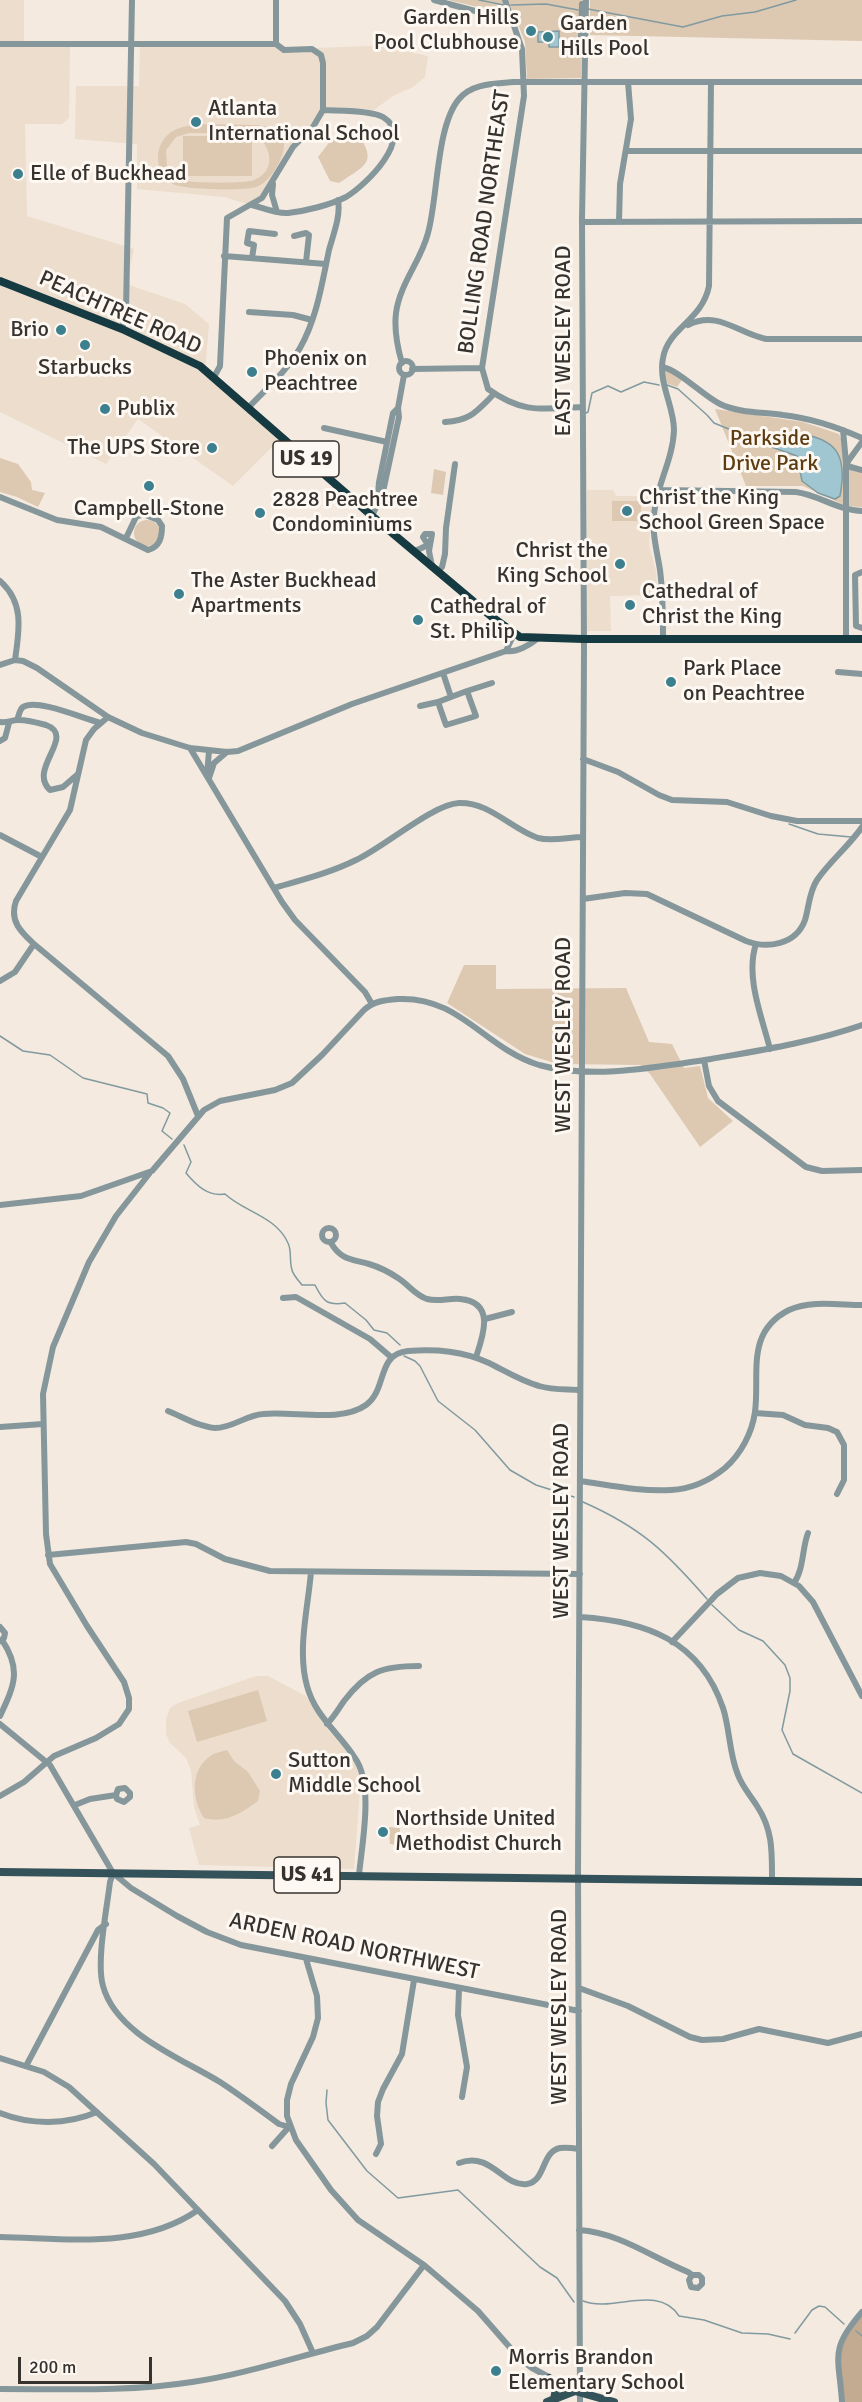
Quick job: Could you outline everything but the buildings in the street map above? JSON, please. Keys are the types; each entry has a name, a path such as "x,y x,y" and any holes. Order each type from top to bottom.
{"highway":[{"name":"PEACHTREE ROAD","path":"0,281 122,329 191,361 214,377 248,408"},
{"name":"US 19","path":"248,408 340,489 514,634 542,639 862,639"}],"main road":[{"name":"US 41","path":"0,1872 862,1882"},
{"path":"549,2378 556,2389 551,2400"},
{"path":"551,2400 577,2391 614,2402"}],"street":[{"path":"122,329 126,311 132,0"},
{"path":"276,0 276,44"},
{"path":"434,0 513,21"},
{"name":"BOLLING ROAD NORTHEAST","path":"482,368 525,96 522,50 505,0"},
{"name":"EAST WESLEY ROAD","path":"584,0 581,36 585,44 582,222 584,639"},
{"path":"0,44 276,44 284,50 312,50 321,55 324,63 323,110 313,127 293,147 262,198 226,218 220,366 214,377"},
{"path":"404,375 399,369 402,363 395,325 397,304 403,286 420,256 428,233 440,160 452,109 461,96 473,88 524,82 862,82"},
{"path":"619,222 620,184 631,119 628,82"},
{"path":"663,639 662,588 653,527 659,490 674,431 672,409 662,367 668,345 699,311 708,293 711,82"},
{"path":"251,205 290,213 338,200 351,194 377,170 391,147 393,136 388,121 378,115 323,110"},
{"path":"627,152 862,151"},
{"path":"275,178 272,195 277,212"},
{"path":"248,408 289,364 299,350 312,320 338,211 338,200"},
{"path":"582,222 862,221"},
{"path":"252,258 254,245 248,243 249,231 275,234"},
{"path":"294,236 306,233 309,235 306,262"},
{"path":"224,256 326,264"},
{"path":"249,312 293,315 312,320"},
{"path":"684,326 699,320 712,319 766,339 862,339"},
{"path":"402,363 409,363 412,369"},
{"path":"662,367 669,369 702,393 724,405 747,411 799,417 843,430 862,440 846,465"},
{"path":"412,369 482,368 488,389 515,405 529,409 582,407"},
{"path":"404,375 409,374 412,369"},
{"path":"372,516 381,501 382,483 399,417 398,408 404,375"},
{"path":"445,422 472,416 492,396"},
{"path":"387,460 387,442 393,413 398,408"},
{"path":"324,428 387,442"},
{"path":"843,430 846,465 846,639"},
{"path":"415,551 428,545 423,537 425,534 432,534 429,551 435,569 442,567 455,464"},
{"path":"846,465 862,470"},
{"path":"659,490 796,492 817,496 846,510 862,512"},
{"path":"0,497 57,520 101,527 148,550 153,549 160,542 162,526 158,520 142,514 136,517 126,538"},
{"path":"862,572 855,575 856,626 862,628"},
{"path":"0,581 13,596 18,612 20,623 15,660"},
{"path":"846,581 855,582"},
{"path":"846,591 856,592"},
{"path":"506,651 514,634"},
{"path":"0,665 15,660 37,668 108,717 142,733 190,748 227,752 238,751 352,704 506,651 511,652 542,639"},
{"name":"WEST WESLEY ROAD","path":"580,2402 577,2391 578,1877 584,639"},
{"path":"838,672 862,674"},
{"path":"443,673 451,697"},
{"path":"420,706 492,683"},
{"path":"438,702 446,725 476,716 467,692"},
{"path":"17,720 21,709 25,706 37,705 101,723"},
{"path":"108,717 90,734 84,745 70,810 16,901 14,910 17,927 34,944 168,1056 183,1079 198,1116"},
{"path":"0,722 9,723 17,720 45,725 52,729 56,746 43,770 43,779 50,790 59,789 78,774"},
{"path":"0,741 5,738 9,723"},
{"path":"190,748 295,920 364,992 372,1004"},
{"path":"207,775 208,750"},
{"path":"207,775 214,763 227,752"},
{"path":"583,759 618,772 672,800 727,802 771,816 795,820 862,821"},
{"path":"274,888 355,861 430,815 456,803 467,803 486,809 540,838 556,840 583,837"},
{"path":"583,899 626,892 647,894 756,944 777,944 798,931 805,920 817,881 862,827"},
{"path":"0,835 42,857"},
{"path":"0,981 15,972 34,944"},
{"path":"756,944 752,959 752,975 770,1049"},
{"path":"0,1796 24,1782 47,1761 61,1752 96,1738 119,1724 128,1713 129,1703 124,1682 55,1574 48,1555 43,1394 47,1367 71,1300 103,1236 130,1197 198,1116 212,1104 220,1101 276,1090 292,1083 372,1004 383,1000 408,999 434,1003 453,1011 494,1042 524,1059 553,1068 582,1070 639,1070 704,1060 801,1043 862,1025"},
{"path":"704,1060 709,1086 718,1101 806,1167 822,1171 862,1170"},
{"path":"0,1205 81,1196 152,1171"},
{"path":"330,1243 343,1257 377,1267 399,1279 424,1298 459,1299 470,1302 480,1310 485,1319 485,1330 476,1358"},
{"path":"283,1298 296,1297 370,1338 391,1357"},
{"path":"580,1481 662,1490 683,1489 699,1485 721,1472 737,1455 749,1435 755,1413 757,1353 769,1327 786,1312 799,1307 862,1305"},
{"path":"485,1319 512,1312"},
{"path":"168,1411 202,1425 217,1428 232,1426 262,1414 350,1413 366,1405 374,1397 381,1384 385,1365 391,1357 405,1351 454,1352 476,1358 538,1386 580,1390"},
{"path":"755,1413 783,1415 805,1425 828,1428 837,1432 844,1445 844,1480 837,1494"},
{"path":"0,1427 43,1424"},
{"path":"794,1582 800,1572 802,1550 808,1533"},
{"path":"48,1555 186,1542 258,1569 311,1572 580,1574"},
{"path":"311,1572 304,1639 304,1671 311,1699 327,1724 356,1758 364,1780 359,1875"},
{"path":"672,1642 717,1594 738,1578 767,1573 781,1576 794,1582 813,1602 862,1696"},
{"path":"580,1617 632,1623 656,1631 699,1664 718,1697 726,1718 737,1773 770,1831 772,1880"},
{"path":"0,1627 5,1633 1,1641 13,1662 15,1679 12,1692 0,1716"},
{"path":"327,1724 355,1687 368,1676 390,1667 419,1666"},
{"name":"ARDEN ROAD NORTHWEST","path":"0,1724 47,1761 113,1873 131,1888 177,1916 217,1936 241,1945 306,1959 579,2011"},
{"path":"75,1805 90,1798 116,1795"},
{"path":"113,1873 105,1924 101,1979 106,1997 115,2012 148,2040 222,2083 279,2124 289,2127"},
{"path":"26,2066 98,1930 105,1924"},
{"path":"306,1959 317,1996 318,2018 313,2037 288,2092 286,2108 289,2127 296,2140 348,2211 370,2229 424,2265 478,2312 520,2359 549,2378 577,2391"},
{"path":"376,2154 381,2144 377,2116 378,2102 402,2054 414,1980"},
{"path":"579,1988 628,2006 690,2037 702,2040 723,2039 759,2029 828,2043 862,2034"},
{"path":"459,1989 458,2015 467,2067 462,2097"},
{"path":"0,2058 60,2080 154,2164 285,2301 300,2324 314,2353"},
{"path":"0,2113 18,2120 32,2122 56,2121 98,2112"},
{"path":"272,2146 289,2127"},
{"path":"459,2163 469,2160 482,2162 494,2167 518,2184 527,2184 538,2178 547,2159 555,2150 579,2149"},
{"path":"0,2237 136,2236 162,2229 198,2210"},
{"path":"579,2230 628,2242 692,2276"},
{"path":"0,2389 104,2390 153,2387 222,2377 353,2343 367,2336 383,2320 403,2290 424,2265"},
{"path":"842,2402 837,2361 838,2349 846,2331 862,2312"}],"shaded area":[{"path":"0,0 24,0 24,46 70,46 69,118 62,124 25,124 27,216 134,249 126,284 185,304 209,324 205,373 280,439 233,486 138,419 106,464 0,412"},
{"name":"Atlanta International School","path":"276,44 279,47 312,49 321,55 320,117 293,147 262,198 251,205 224,197 137,189 137,144 75,139 76,86 139,86 140,47"},
{"path":"370,46 428,56 425,77 413,87 393,96 374,110 325,108 325,59 322,52 316,48"},
{"name":"Christ the King School","path":"587,490 613,490 616,496 652,496 649,545 656,571 658,595 610,596 611,631 587,631"},
{"name":"Sutton Middle School","path":"256,1676 268,1676 306,1696 329,1731 354,1758 361,1778 354,1869 199,1865 189,1828 200,1825 194,1807 191,1770 186,1758 170,1743 166,1734 166,1719 170,1708 178,1703"},
{"path":"862,2310 862,2402 839,2402 839,2347"}],"green space":[{"path":"448,0 503,0 507,14"},
{"path":"508,0 583,0 581,78 527,79 525,42"},
{"path":"590,0 862,0 862,41 590,35"},
{"path":"197,124 269,127 284,143 276,169 261,185 250,188 189,188 173,184 162,173 158,152 164,138 170,133","holes":["189,133 248,133 262,141 269,155 267,170 254,180 229,183 186,181 180,180 167,168 166,150 176,137"]},
{"path":"350,131 356,131 363,142 367,150 366,162 339,183 330,181 318,157 331,140"},
{"path":"183,136 252,136 252,176 183,176"},
{"path":"663,368 682,380 677,387 666,383"},
{"name":"Parkside Drive Park","path":"715,409 803,422 839,434 854,470 862,471 862,507 846,506 803,486 746,486"},
{"path":"0,458 18,464 31,482 32,490 45,493 38,507 0,492"},
{"path":"434,469 446,472 443,495 431,493"},
{"name":"Christ the King School Green Space","path":"612,501 641,501 641,521 612,521"},
{"path":"147,520 156,524 160,533 156,542 147,546 138,542 134,533 138,524"},
{"path":"464,965 496,965 496,989 626,988 649,1042 672,1044 684,1068 700,1066 708,1098 733,1121 700,1147 650,1074 641,1065 558,1064 525,1054 447,1003"},
{"path":"258,1690 267,1721 197,1742 188,1711"},
{"path":"227,1750 234,1761 248,1772 260,1791 258,1801 226,1818 219,1820 204,1818 195,1794 196,1778 203,1763 211,1756"},
{"path":"389,1827 400,1828 399,1845 390,1844"}],"water":[{"name":"Garden Hills Pool","path":"559,31 559,47 549,47 549,42 538,42 538,32"},
{"path":"795,433 820,439 836,451 842,469 840,496 835,499 818,493 802,481 797,456 763,444 764,441 779,443 788,434"}],"waterway":[{"path":"479,0 504,5"},
{"path":"588,9 683,27 722,16 755,12 796,0"},
{"path":"511,5 546,4 578,10"},
{"path":"586,413 592,393 608,386 621,392 644,382 659,385"},
{"path":"667,385 678,389 714,423 763,443"},
{"path":"789,824 818,834 851,837"},
{"path":"0,1036 23,1051 50,1055 83,1078 147,1094 148,1103 170,1113 162,1131 172,1139"},
{"path":"184,1145 191,1162 186,1173 198,1186 213,1194 225,1194 268,1220 283,1234 289,1246 293,1272 302,1285 315,1285 323,1299 330,1303 345,1303 366,1320 374,1330 387,1333 400,1345"},
{"path":"404,1356 420,1366 438,1401 475,1430 510,1470 536,1485 574,1497"},
{"path":"583,1502 622,1522 652,1543 707,1599"},
{"path":"712,1605 739,1630 763,1641 785,1665 790,1678 790,1691 782,1730 793,1754 862,1793"},
{"path":"327,2090 328,2120 367,2171 398,2198 458,2190 540,2267 557,2278 574,2302"},
{"path":"583,2301 595,2304 659,2301 670,2306 679,2316 704,2320 742,2333 768,2334 790,2339"},
{"path":"795,2333 812,2310 819,2306 825,2307 844,2324"},
{"path":"856,2331 862,2336"}],"place":[{"name":"Garden Hills Pool Clubhouse","path":"531,31"},
{"name":"Garden Hills Pool","path":"548,37"},
{"name":"Atlanta International School","path":"196,122"},
{"name":"Elle of Buckhead","path":"18,174"},
{"name":"Brio","path":"61,330"},
{"name":"Starbucks","path":"85,345"},
{"name":"Phoenix on Peachtree","path":"252,372"},
{"name":"Publix","path":"105,409"},
{"name":"The UPS Store","path":"212,448"},
{"name":"Campbell-Stone","path":"149,486"},
{"name":"Christ the King School Green Space","path":"627,511"},
{"name":"2828 Peachtree Condominiums","path":"260,513"},
{"name":"Christ the King School","path":"620,564"},
{"name":"The Aster Buckhead Apartments","path":"179,594"},
{"name":"Cathedral of Christ the King","path":"630,605"},
{"name":"Cathedral of St. Philip","path":"418,620"},
{"name":"Park Place on Peachtree","path":"671,682"},
{"name":"Sutton Middle School","path":"276,1774"},
{"name":"Northside United Methodist Church","path":"383,1832"},
{"name":"Morris Brandon Elementary School","path":"496,2371"}]}
